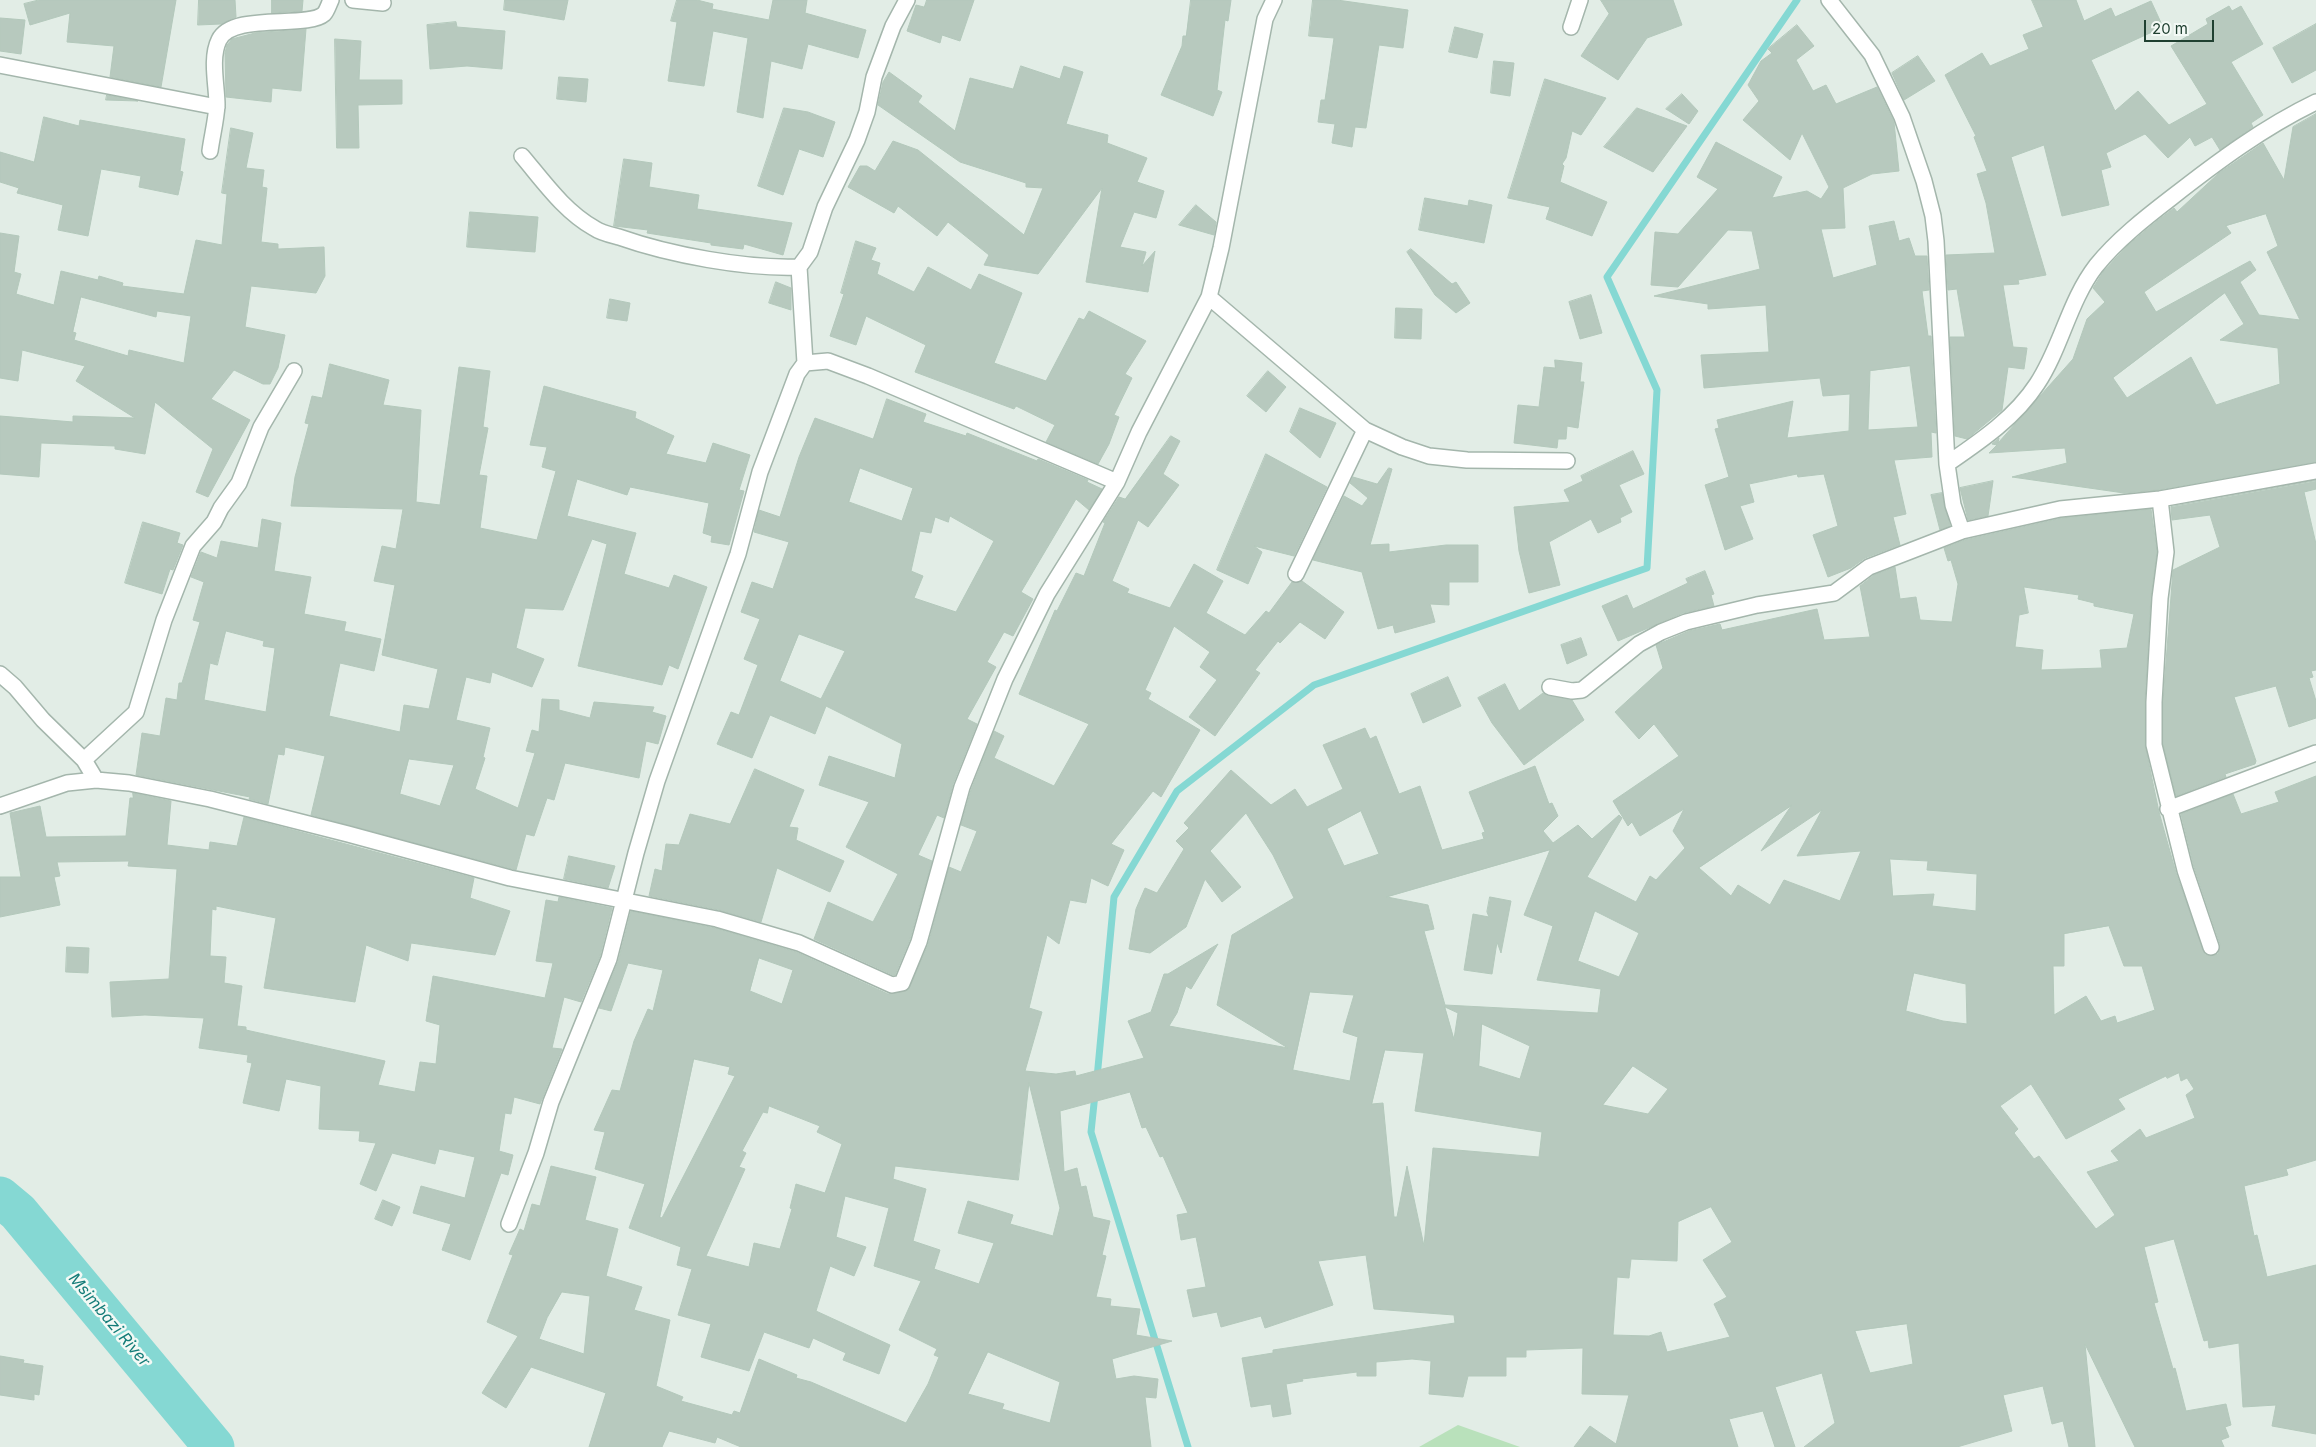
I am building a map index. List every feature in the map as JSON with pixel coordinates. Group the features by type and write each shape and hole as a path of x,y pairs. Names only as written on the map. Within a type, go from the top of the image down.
{"street":[{"path":"210,151 217,107 216,49 224,34 232,29 270,20 312,20 324,13 331,0"},
{"path":"353,0 383,3"},
{"path":"509,1224 536,1153 551,1102 605,973 657,781 738,554 760,472 797,374 805,363 799,267 810,252 825,207 857,140 867,112 874,77 893,26 908,0"},
{"path":"0,806 67,783 96,780 129,783 210,799 510,878 625,900 769,933 799,943 892,985 902,983 919,942 962,787 1005,679 1047,594 1117,482 1139,432 1210,298 1222,248 1263,28 1274,0"},
{"path":"1571,27 1580,0"},
{"path":"1829,0 1872,55 1902,117 1927,190 1936,241 1947,464 1953,505 1962,531"},
{"path":"0,65 217,107"},
{"path":"1947,464 1988,435 2019,407 2037,385 2086,282 2096,266 2126,235 2236,149 2316,102"},
{"path":"522,156 565,206 595,229 642,245 714,259 762,266 799,267"},
{"path":"1210,298 1365,430 1429,456 1466,460 1567,461"},
{"path":"805,363 828,361 860,373 1117,482"},
{"path":"84,760 136,712 164,620 193,546 214,522 221,508 239,483 261,427 294,370"},
{"path":"1296,574 1365,430"},
{"path":"1550,687 1572,691 1582,690 1639,644 1661,632 1686,622 1757,605 1834,593 1870,567 1962,531 2060,509 2160,499 2316,471"},
{"path":"2160,499 2166,552 2159,607 2154,737 2168,809 2185,870 2211,947"},
{"path":"0,674 16,687 43,720 84,760 96,780"},
{"path":"2168,809 2316,753"}],"green space":[{"path":"1458,1425 1520,1447 1419,1447"}],"building":[{"path":"39,0 176,0 161,87 110,77 114,46 67,42 70,13 30,25 24,4"},
{"path":"199,0 235,0 236,17 221,24 198,25"},
{"path":"272,0 303,0 302,11 272,13"},
{"path":"505,0 568,0 564,20 504,10"},
{"path":"677,0 697,0 713,4 712,9 769,20 773,0 807,0 805,13 866,30 858,58 808,44 802,69 771,61 763,118 737,112 748,38 713,31 704,86 668,81 677,22 671,21"},
{"path":"927,0 974,0 960,41 942,35 940,43 907,31 916,5 924,7"},
{"path":"1191,0 1231,0 1228,21 1225,20 1217,90 1222,92 1213,116 1161,95 1182,46 1183,36 1186,36"},
{"path":"1313,0 1337,0 1408,10 1403,48 1379,45 1366,128 1355,127 1352,147 1332,143 1335,124 1318,122 1321,100 1325,100 1334,38 1309,36"},
{"path":"1601,0 1673,0 1682,25 1647,38 1618,80 1581,56 1609,14"},
{"path":"2032,0 2076,0 2084,21 2111,8 2115,17 2151,1 2163,27 2091,60 2115,111 2138,91 2169,125 2207,104 2171,46 2208,24 2206,19 2229,6 2232,11 2241,6 2263,44 2231,62 2263,115 2251,123 2253,127 2220,150 2212,137 2195,146 2190,137 2168,158 2145,134 2106,153 2111,167 2101,170 2109,205 2062,216 2044,145 2011,157 2046,275 2018,280 2019,284 2003,285 2013,347 2027,348 2024,369 2008,367 2002,410 1967,439 1955,436 1950,337 1965,337 1957,289 1948,290 1946,255 1995,253 1986,203 1977,174 1987,171 1974,137 1976,136 1945,75 1982,53 1990,66 2029,49 2023,35 2043,27"},
{"path":"0,18 25,20 21,54 0,51"},
{"path":"456,22 457,27 505,31 502,69 467,66 430,69 427,25"},
{"path":"2316,24 2316,70 2292,83 2273,48"},
{"path":"1797,25 1814,46 1796,60 1813,91 1826,85 1836,104 1877,87 1894,122 1899,171 1872,174 1843,188 1845,228 1821,229 1833,278 1877,265 1869,226 1894,221 1899,241 1909,238 1915,256 1927,256 1929,290 1922,291 1928,336 1931,336 1936,433 1931,432 1932,457 1894,460 1906,514 1893,517 1900,545 1865,558 1851,568 1828,577 1813,535 1838,526 1824,474 1798,477 1797,474 1749,484 1754,502 1740,506 1753,539 1725,550 1705,485 1729,477 1715,429 1719,428 1717,420 1793,401 1787,438 1849,431 1850,394 1823,396 1820,378 1704,388 1701,355 1769,352 1766,305 1708,309 1708,304 1654,296 1760,269 1752,231 1728,230 1678,287 1651,285 1655,232 1678,234 1718,189 1697,177 1716,142 1782,177 1772,198 1807,191 1821,199 1829,187 1802,133 1790,160 1743,120 1759,101 1748,85 1761,61 1772,53 1768,49","holes":["1910,366 1918,427 1868,430 1870,371"]},
{"path":"1455,27 1483,34 1477,58 1449,52"},
{"path":"306,29 301,91 272,88 271,102 226,97 225,53 227,45 232,39 255,33"},
{"path":"335,39 361,41 359,80 402,80 402,104 358,105 359,148 337,148"},
{"path":"1918,56 1935,81 1904,100 1892,73"},
{"path":"1494,61 1514,63 1510,96 1491,93"},
{"path":"1021,66 1060,79 1064,66 1083,72 1066,124 1108,135 1107,143 1147,158 1137,182 1164,191 1156,218 1134,212 1120,247 1146,252 1142,266 1155,251 1148,292 1086,282 1102,188 1038,274 984,265 989,255 948,222 937,236 898,206 894,213 848,187 860,166 867,166 875,171 893,141 918,150 1024,235 1043,188 1026,187 1026,183 960,162 878,105 883,82 889,72 922,96 918,102 955,131 970,78 1013,89"},
{"path":"559,77 588,79 586,102 557,99"},
{"path":"1545,79 1606,98 1581,135 1572,131 1566,158 1562,164 1564,166 1560,182 1607,202 1592,236 1546,219 1550,207 1508,198"},
{"path":"1682,94 1698,111 1689,124 1666,109"},
{"path":"107,95 138,101 106,100"},
{"path":"784,108 808,112 835,122 823,157 799,149 783,195 758,186"},
{"path":"1637,108 1687,126 1653,172 1604,147"},
{"path":"2316,114 2316,462 2159,490 2124,493 2012,477 2067,463 2065,448 1989,453 1997,445 1992,444 1999,438 1998,443 2073,359 2087,319 2105,302 2093,288 2103,272 2128,245 2157,221 2174,208 2177,212 2219,173 2263,143 2284,180 2293,127","holes":["2266,214 2278,246 2267,252 2300,320 2259,315 2240,282 2256,270 2250,261 2156,312 2144,292 2231,233 2226,226","2225,293 2244,324 2220,340 2278,348 2280,384 2216,405 2191,357 2127,398 2113,378"]},
{"path":"44,117 79,126 80,120 185,139 180,171 183,172 178,195 139,187 141,176 101,169 88,236 58,230 63,205 17,193 19,188 0,182 0,152 34,162"},
{"path":"231,128 253,133 246,168 264,170 262,187 267,188 261,242 278,244 278,249 324,247 325,276 316,293 251,286 245,327 285,335 278,368 270,384 263,384 234,370 211,399 250,420 208,497 196,492 213,449 155,402 145,454 115,449 115,446 41,443 39,477 0,474 0,416 73,422 73,416 135,418 76,381 85,366 22,350 18,381 0,378 0,233 19,236 14,272 21,274 16,294 54,305 61,271 98,280 99,276 123,283 122,286 184,294 196,240 222,245 227,194 222,193","holes":["81,297 156,317 157,311 191,316 184,363 129,350 128,356 74,340 76,333 73,332"]},
{"path":"624,159 652,163 649,187 699,195 697,209 792,223 783,255 744,244 743,249 711,245 711,243 647,233 648,230 614,226"},
{"path":"1425,198 1468,206 1469,200 1492,205 1484,243 1419,230"},
{"path":"1196,205 1216,222 1214,235 1179,225"},
{"path":"470,212 538,217 535,252 467,247"},
{"path":"856,241 876,248 871,260 880,263 877,274 914,292 928,267 971,290 979,274 1022,293 994,363 1046,381 1079,318 1084,320 1089,311 1146,341 1125,374 1132,378 1114,415 1119,417 1109,444 1098,464 1046,442 1055,425 1016,406 1014,409 915,372 926,345 866,316 856,345 830,336 844,294 841,293"},
{"path":"1411,249 1452,284 1456,282 1470,303 1456,313 1435,295 1407,252"},
{"path":"776,282 791,288 791,310 769,303"},
{"path":"1591,295 1602,333 1580,339 1569,302"},
{"path":"610,299 630,303 627,321 607,318"},
{"path":"1396,308 1422,309 1421,339 1395,338"},
{"path":"1555,360 1582,363 1580,382 1584,382 1578,428 1567,426 1566,439 1558,439 1557,448 1514,443 1518,405 1539,407 1544,367 1555,368"},
{"path":"330,364 389,380 383,405 421,410 416,502 440,505 459,367 490,371 483,427 488,428 479,475 487,476 480,528 537,540 556,471 542,467 547,447 530,445 544,386 636,412 635,418 674,436 666,454 706,463 713,443 750,455 739,490 744,491 729,545 711,542 712,536 703,533 709,503 630,487 627,495 577,479 567,516 636,533 624,574 669,588 674,575 707,587 678,669 669,665 662,685 578,666 607,544 592,539 563,610 525,608 516,648 544,659 532,687 492,672 490,683 466,677 456,720 490,728 483,757 485,758 475,789 518,808 535,753 526,751 532,730 539,732 542,699 559,700 559,710 590,718 594,702 654,707 652,712 666,716 658,744 646,741 639,778 565,763 554,800 547,798 534,836 526,834 516,870 311,815 325,756 285,747 284,755 278,754 268,804 249,799 250,797 136,775 142,733 160,736 166,698 177,700 179,683 182,683 200,622 193,620 204,582 191,577 201,552 217,558 221,541 258,548 262,519 281,523 274,571 311,577 304,614 346,622 344,631 381,639 374,671 340,663 329,716 400,732 404,705 429,709 438,669 382,655 395,585 374,581 382,546 396,549 403,509 291,506 295,477 309,424 305,423 312,396 322,398","holes":["226,631 264,641 263,646 275,648 266,712 204,700 210,663 217,665","409,759 454,765 440,806 400,794"]},
{"path":"1268,371 1286,387 1266,412 1247,396"},
{"path":"887,399 926,414 923,422 966,436 967,433 1037,461 1038,459 1088,480 1087,482 1102,489 1089,510 1076,499 1021,592 1033,599 1013,636 1004,632 987,662 996,667 967,719 977,724 953,784 944,818 937,815 918,855 932,861 910,939 895,975 814,939 828,902 873,922 898,874 846,847 869,802 819,785 829,756 895,778 902,744 826,706 815,734 770,715 752,758 717,744 731,712 739,715 758,665 744,659 760,619 741,612 752,582 773,589 789,542 754,532 759,510 780,517 799,457 815,418 873,439","holes":["860,468 913,488 902,521 849,502","950,516 994,541 956,612 914,598 923,576 911,571 920,531 931,533 935,517 948,522","799,634 845,651 821,699 780,681"]},
{"path":"1300,408 1336,423 1320,458 1290,432"},
{"path":"1171,436 1180,441 1163,474 1179,485 1148,527 1138,520 1112,581 1129,589 1127,593 1170,608 1194,564 1223,581 1206,613 1245,635 1266,611 1269,613 1292,582 1302,581 1344,612 1325,639 1300,622 1280,643 1278,641 1255,670 1260,673 1215,736 1189,717 1217,680 1200,667 1210,652 1174,626 1145,690 1151,693 1148,699 1200,730 1161,797 1153,791 1111,844 1124,850 1108,886 1091,878 1086,903 1070,900 1059,944 1047,935 1029,1008 1042,1012 1025,1071 1056,1074 1075,1071 1076,1076 1144,1058 1128,1021 1151,1012 1164,974 1168,974 1218,944 1191,989 1186,986 1177,1013 1169,1026 1288,1048 1217,1005 1232,935 1294,898 1273,855 1246,813 1210,851 1241,887 1222,902 1205,879 1186,927 1150,953 1129,949 1136,909 1145,888 1157,893 1184,849 1176,841 1189,828 1184,823 1231,770 1271,805 1295,789 1307,807 1343,789 1323,745 1365,728 1370,739 1376,736 1399,794 1420,786 1442,850 1484,839 1482,833 1485,832 1469,792 1535,766 1549,804 1552,803 1558,816 1543,831 1553,843 1578,825 1592,839 1619,815 1622,818 1587,877 1636,902 1650,876 1656,880 1685,848 1673,831 1684,809 1640,836 1632,822 1628,826 1613,801 1679,756 1654,724 1639,739 1615,712 1663,668 1656,645 1689,631 1720,624 1722,630 1817,609 1824,640 1870,637 1860,586 1874,575 1895,567 1900,599 1916,597 1920,620 1952,622 1958,584 1951,560 1948,561 1944,548 1965,540 2062,518 2151,509 2157,552 2151,597 2145,701 2145,745 2159,812 2176,873 2205,954 2210,956 2218,954 2220,944 2194,867 2181,814 2233,794 2241,814 2279,802 2275,792 2316,776 2316,1160 2286,1169 2288,1175 2244,1186 2254,1236 2257,1235 2267,1277 2316,1265 2316,1434 2272,1426 2276,1405 2243,1407 2239,1343 2209,1348 2208,1340 2204,1341 2174,1239 2144,1247 2158,1302 2154,1303 2173,1369 2175,1368 2186,1411 2226,1404 2231,1425 2225,1427 2229,1437 2221,1440 2224,1447 2135,1447 2085,1344 2095,1447 2069,1447 2063,1421 2052,1424 2043,1386 2003,1395 2012,1431 1957,1447 1804,1447 1835,1423 1822,1373 1775,1387 1795,1447 1775,1447 1763,1411 1729,1419 1738,1447 1574,1447 1590,1426 1616,1444 1629,1395 1582,1394 1583,1348 1526,1350 1526,1357 1506,1357 1506,1376 1468,1376 1463,1397 1429,1394 1431,1361 1412,1359 1376,1362 1376,1376 1357,1376 1357,1372 1302,1379 1303,1381 1286,1384 1291,1414 1273,1417 1271,1404 1251,1407 1242,1358 1273,1353 1273,1350 1455,1323 1454,1315 1374,1309 1366,1255 1318,1261 1333,1305 1265,1328 1261,1316 1221,1327 1217,1312 1193,1317 1187,1290 1206,1287 1196,1237 1181,1240 1177,1215 1188,1213 1163,1156 1160,1157 1146,1127 1142,1128 1130,1092 1060,1111 1064,1172 1077,1168 1081,1187 1086,1186 1093,1217 1110,1221 1102,1255 1106,1256 1096,1297 1111,1299 1110,1306 1140,1309 1136,1335 1172,1341 1112,1359 1116,1379 1134,1376 1158,1379 1156,1398 1145,1397 1151,1447 741,1447 717,1437 715,1443 669,1431 662,1447 589,1447 606,1393 531,1367 506,1408 482,1393 518,1336 487,1322 513,1255 509,1254 520,1229 524,1231 532,1204 540,1206 551,1166 596,1177 585,1220 618,1229 606,1276 642,1287 634,1310 670,1320 656,1386 683,1397 681,1401 732,1415 734,1411 740,1413 759,1359 797,1375 796,1378 811,1382 906,1423 928,1384 939,1357 934,1355 937,1349 899,1330 921,1281 874,1266 889,1208 845,1196 836,1237 866,1247 854,1276 830,1266 816,1311 890,1345 879,1374 843,1360 846,1353 813,1338 809,1348 764,1332 749,1371 701,1357 711,1324 678,1315 692,1269 677,1265 681,1247 629,1228 645,1184 595,1169 605,1132 594,1130 612,1090 620,1091 634,1041 648,1009 653,1011 663,970 628,963 611,1011 599,1008 618,962 631,911 715,928 796,952 888,994 908,990 928,945 949,867 961,872 977,831 961,825 971,790 994,731 1004,736 994,758 1054,786 1089,724 1019,694 1055,610 1057,611 1076,573 1084,576 1105,523 1103,522 1119,497 1125,499","holes":["2024,587 2079,595 2078,599 2094,603 2094,606 2134,614 2127,648 2100,650 2102,668 2041,670 2043,650 2015,647 2019,615 2028,613","1791,806 1761,851 1822,810 1797,856 1861,851 1840,901 1784,880 1770,905 1738,885 1731,896 1699,868","1361,811 1379,854 1344,866 1327,829","1550,850 1524,915 1553,926 1537,980 1601,989 1598,1013 1445,1005 1424,931 1434,929 1428,905 1387,897","1890,859 1928,861 1927,870 1977,874 1976,911 1932,906 1934,894 1893,896","1595,911 1639,933 1619,977 1578,961","2109,926 2124,966 2142,966 2155,1010 2117,1023 2115,1016 2101,1021 2086,996 2054,1015 2053,966 2064,966 2064,934","759,958 793,970 782,1004 750,991","1914,973 1966,984 1967,1024 1943,1021 1906,1011","1310,992 1354,995 1343,1032 1358,1037 1350,1081 1293,1070","1445,1007 1458,1013 1454,1039","1482,1024 1530,1046 1520,1079 1479,1066","1385,1050 1424,1053 1415,1111 1542,1132 1539,1157 1433,1148 1424,1246 1407,1166 1397,1217 1394,1217 1383,1103 1372,1104","694,1059 730,1067 728,1074 735,1076 662,1218 660,1217","1633,1066 1668,1089 1648,1114 1603,1105","2179,1073 2181,1081 2187,1078 2194,1089 2186,1095 2195,1118 2146,1138 2140,1129 2111,1151 2119,1161 2087,1172 2115,1215 2096,1229 2039,1156 2034,1159 2014,1133 2018,1129 2000,1106 2031,1084 2066,1139 2125,1109 2118,1099 2166,1076 2167,1078","1029,1083 1060,1208 1053,1236 1010,1224 1013,1215 968,1201 958,1233 994,1243 979,1284 934,1269 940,1250 913,1241 926,1189 893,1179 895,1166 1018,1180","769,1106 820,1126 817,1132 842,1144 825,1193 796,1184 790,1208 792,1209 780,1249 754,1243 749,1267 706,1256 745,1169 739,1167 746,1153 742,1151 763,1112 767,1113","1711,1207 1732,1242 1703,1260 1727,1297 1714,1304 1730,1337 1667,1352 1661,1332 1649,1336 1613,1335 1617,1277 1629,1278 1631,1259 1677,1261 1678,1222","562,1292 590,1296 584,1354 539,1339 547,1318","1907,1324 1913,1364 1870,1373 1855,1331","988,1352 1060,1382 1050,1423 1002,1409 1004,1404 968,1394"]},
{"path":"1633,451 1644,474 1619,485 1632,512 1620,518 1621,522 1598,533 1591,519 1549,542 1560,585 1529,593 1519,551 1514,507 1570,502 1564,490 1583,481 1581,476"},
{"path":"1266,454 1327,487 1294,556 1254,546 1262,552 1248,584 1217,570"},
{"path":"1389,468 1392,469 1370,545 1389,544 1389,552 1446,545 1478,545 1478,582 1449,582 1449,605 1430,604 1435,622 1395,633 1393,625 1378,629 1362,572 1313,560 1344,496 1362,506 1368,498 1350,483 1353,477 1377,484"},
{"path":"1993,481 1988,516 1968,520 1960,488"},
{"path":"2316,481 2316,489 2304,492 2316,544 2316,670 2311,671 2313,677 2309,678 2316,701 2316,718 2289,727 2276,686 2234,697 2256,761 2255,764 2225,774 2226,777 2176,796 2163,744 2163,702 2173,570 2220,547 2210,515 2172,520 2171,507"},
{"path":"1942,493 1950,526 1940,530 1931,495"},
{"path":"143,522 180,533 177,543 183,545 173,570 170,569 162,594 125,583"},
{"path":"1705,571 1714,594 1711,595 1714,606 1683,613 1618,641 1602,606 1627,595 1633,609 1688,583 1686,579"},
{"path":"1581,638 1587,655 1567,664 1561,645"},
{"path":"1448,677 1461,706 1423,723 1411,694"},
{"path":"1505,684 1519,711 1543,693 1572,700 1584,720 1524,765 1492,723 1478,698"},
{"path":"755,769 804,790 789,827 798,828 796,840 844,861 830,892 777,868 761,922 719,910 649,896 655,869 662,871 666,844 679,845 690,814 730,824"},
{"path":"133,793 171,801 167,845 209,850 210,842 237,846 244,817 474,878 470,898 510,911 495,955 411,943 408,961 366,945 355,1002 264,988 276,918 216,906 216,910 212,909 210,956 226,957 224,983 242,986 237,1026 246,1027 246,1030 385,1061 378,1085 415,1092 420,1062 436,1064 440,1025 426,1021 433,976 545,998 553,963 536,961 546,900 558,902 559,897 612,908 600,956 581,1002 564,997 552,1048 562,1049 540,1104 514,1097 511,1114 505,1113 499,1151 513,1155 508,1175 501,1173 470,1260 442,1250 451,1224 413,1213 421,1186 465,1198 475,1157 439,1149 435,1164 392,1153 376,1191 360,1184 376,1143 359,1141 360,1131 319,1129 321,1086 286,1079 279,1111 243,1103 252,1063 247,1062 248,1055 199,1048 204,1018 145,1015 112,1017 110,982 169,979 177,869 128,866 129,861 57,862 60,876 54,877 60,905 0,917 0,877 21,877 10,813 40,806 46,837 126,836 130,798 133,798"},
{"path":"569,856 615,866 608,888 564,879"},
{"path":"1490,897 1511,901 1501,953 1497,942 1492,974 1464,970 1473,914 1489,917 1487,912"},
{"path":"67,947 89,948 88,973 66,972"},
{"path":"383,1200 400,1207 392,1226 375,1219"},
{"path":"0,1356 24,1360 23,1363 43,1366 39,1395 34,1394 34,1400 0,1395"}],"waterway":[{"path":"1097,1078 1114,897 1177,791 1314,685 1647,568 1657,390 1607,277 1797,0"},
{"path":"1095,1094 1091,1132 1188,1447"},
{"name":"Msimbazi River","path":"0,1197 18,1212 214,1447"}]}
